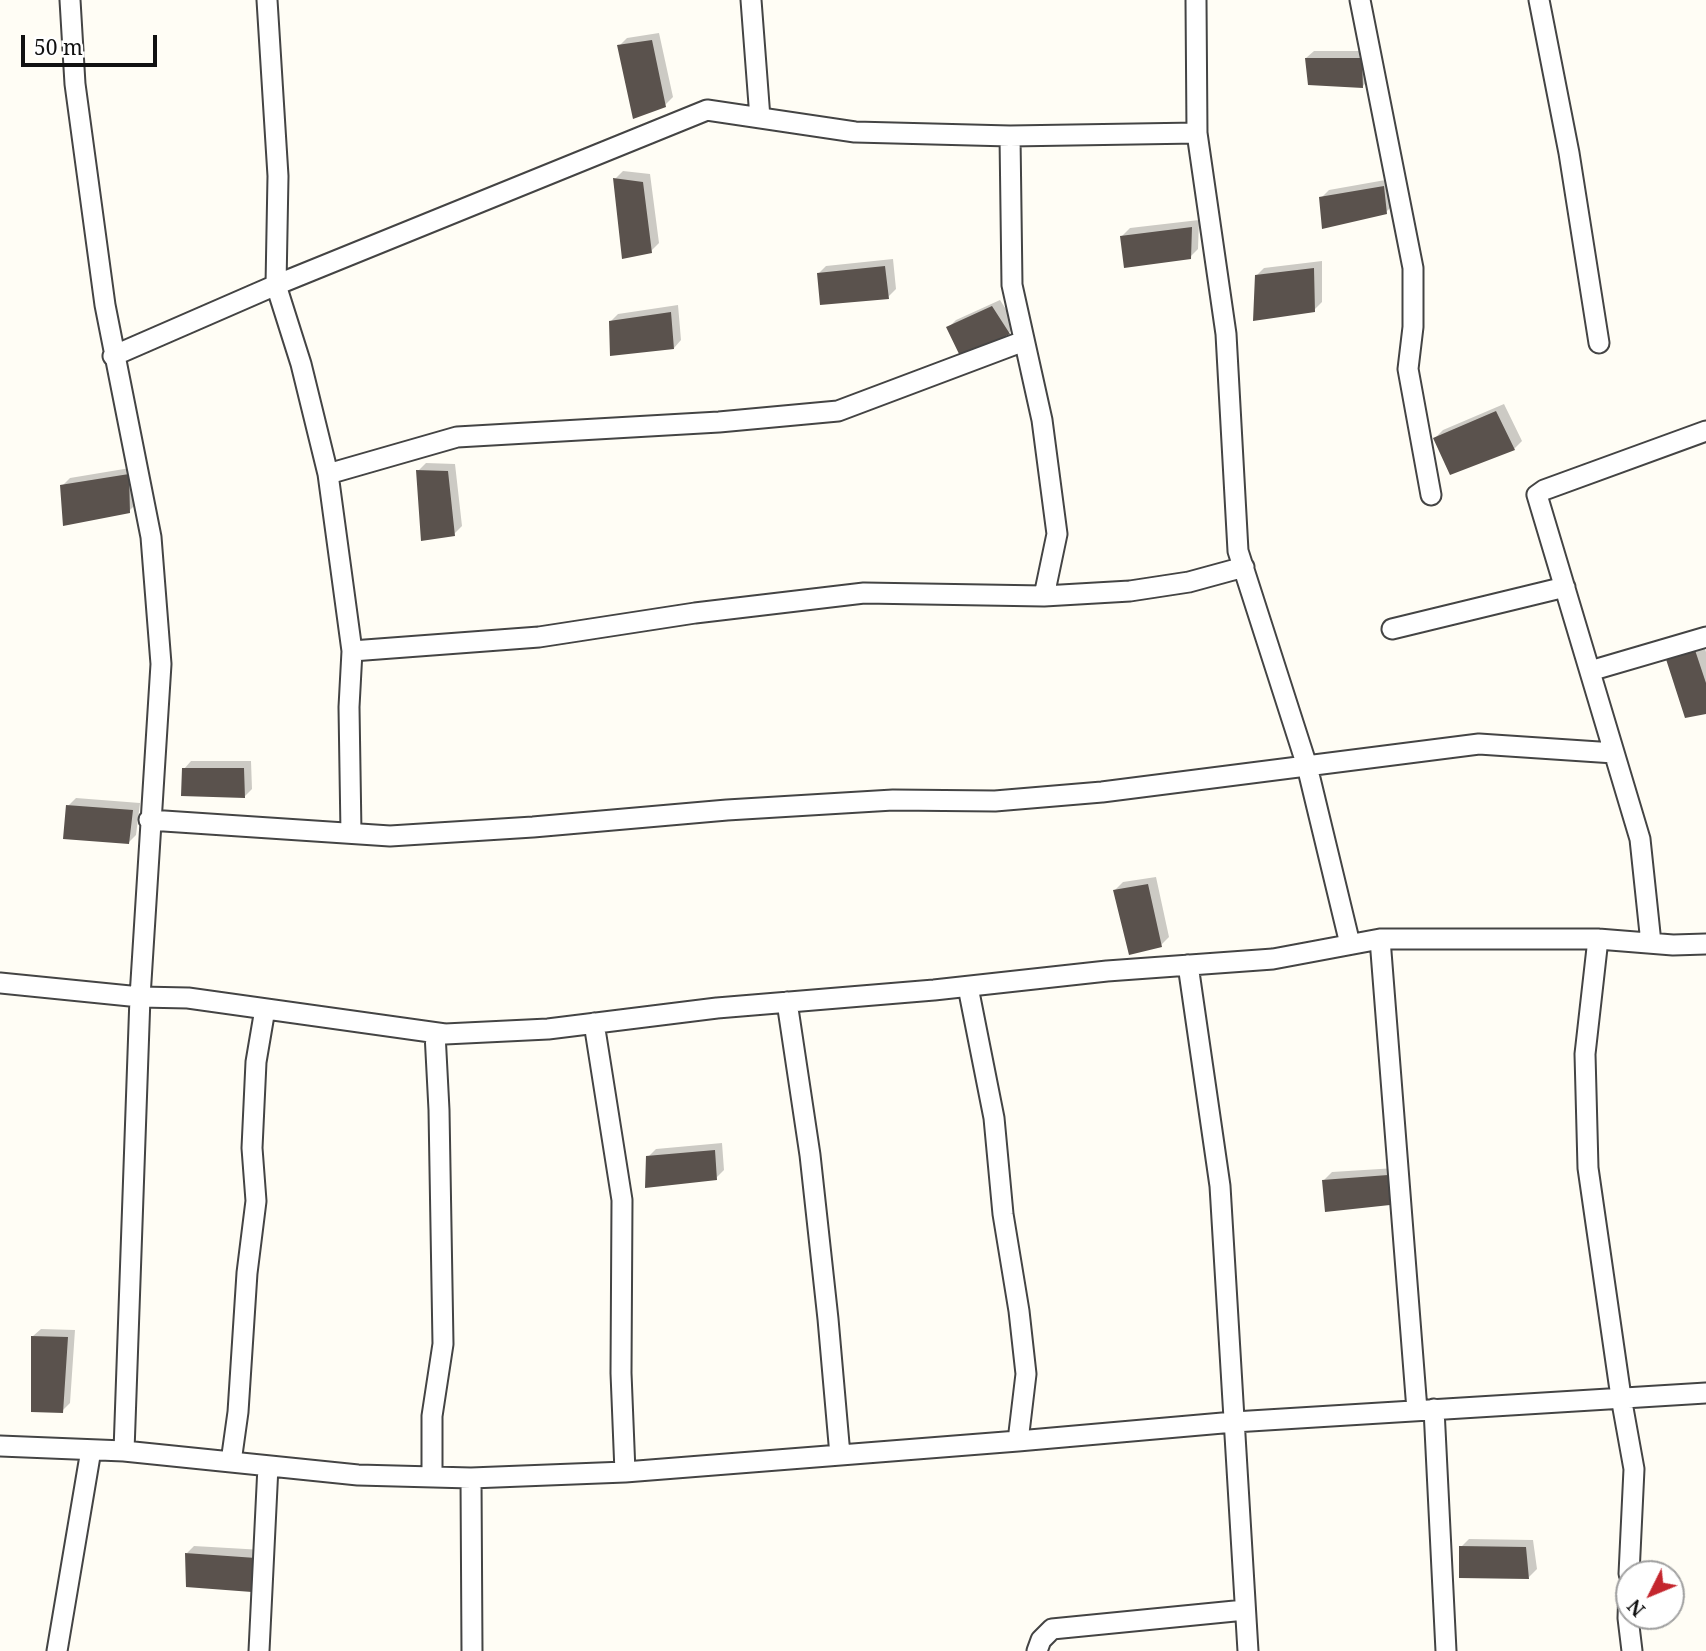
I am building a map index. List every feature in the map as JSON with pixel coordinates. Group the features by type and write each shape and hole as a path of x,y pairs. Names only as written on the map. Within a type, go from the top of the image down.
{"street":[{"path":"70,0 75,84 113,356 151,537 160,664 140,997 124,1451"},
{"path":"267,0 278,176 276,285 301,364 328,474 352,652 349,707 351,833"},
{"path":"751,0 760,118"},
{"path":"1196,0 1197,133 1226,334 1238,551 1307,766 1350,944"},
{"path":"1360,0 1413,268 1413,327 1408,369 1431,495"},
{"path":"1539,0 1569,153 1599,342"},
{"path":"113,356 276,285 707,110 855,132 1010,135 1197,133"},
{"path":"1010,135 1012,285 1042,420 1057,534 1044,596"},
{"path":"328,474 457,437 719,422 838,411 1024,341"},
{"path":"1651,943 1640,839 1537,495 1706,431"},
{"path":"352,652 539,637 695,612 864,593 1044,596 1130,591 1189,582 1244,567"},
{"path":"1392,629 1565,587"},
{"path":"1590,671 1706,637"},
{"path":"149,820 403,835 727,810 892,800 995,801 1102,792 1479,744 1614,753"},
{"path":"0,983 140,997 188,998 445,1034 548,1029 717,1008 968,987 1107,971 1273,959 1380,939 1598,939 1706,944"},
{"path":"1380,939 1446,1651"},
{"path":"1598,939 1585,1054 1588,1168 1634,1469 1630,1560"},
{"path":"1188,965 1220,1186 1248,1651"},
{"path":"968,987 994,1118 1003,1214 1026,1374 1018,1441"},
{"path":"787,1002 810,1155 840,1455"},
{"path":"231,1462 256,1201 252,1148 256,1062 265,1009"},
{"path":"594,1023 622,1200 621,1373 625,1472"},
{"path":"432,1477 432,1416 443,1344 435,1033"},
{"path":"0,1446 124,1451 358,1475 471,1478 625,1472 1234,1422 1706,1394"},
{"path":"57,1651 91,1450"},
{"path":"259,1651 268,1466"},
{"path":"471,1478 472,1651"},
{"path":"1037,1651 1041,1640 1052,1629 1245,1611"},
{"path":"1629,1630 1632,1651"}],"building":[{"path":"652,40 666,107 633,119 617,45"},
{"path":"1305,58 1362,58 1363,88 1308,85"},
{"path":"613,178 643,182 652,253 622,259"},
{"path":"1384,186 1387,214 1322,229 1319,197"},
{"path":"1192,227 1191,259 1124,268 1120,236"},
{"path":"885,266 889,299 820,305 817,273"},
{"path":"1314,268 1315,312 1253,321 1255,275"},
{"path":"992,306 1010,334 961,358 946,327"},
{"path":"671,312 674,349 610,356 609,321"},
{"path":"1496,411 1515,450 1450,475 1433,438"},
{"path":"416,470 448,471 455,536 421,541"},
{"path":"129,474 130,513 63,526 60,485"},
{"path":"1694,647 1706,683 1706,714 1685,718 1664,653"},
{"path":"182,768 244,768 245,798 181,796"},
{"path":"66,805 133,810 129,844 63,839"},
{"path":"1148,884 1162,947 1129,955 1113,890"},
{"path":"715,1150 717,1180 645,1188 646,1156"},
{"path":"1388,1175 1390,1205 1325,1212 1322,1180"},
{"path":"31,1336 68,1337 63,1413 31,1412"},
{"path":"1459,1546 1526,1547 1529,1579 1459,1578"},
{"path":"185,1553 256,1558 252,1592 186,1587"}]}
